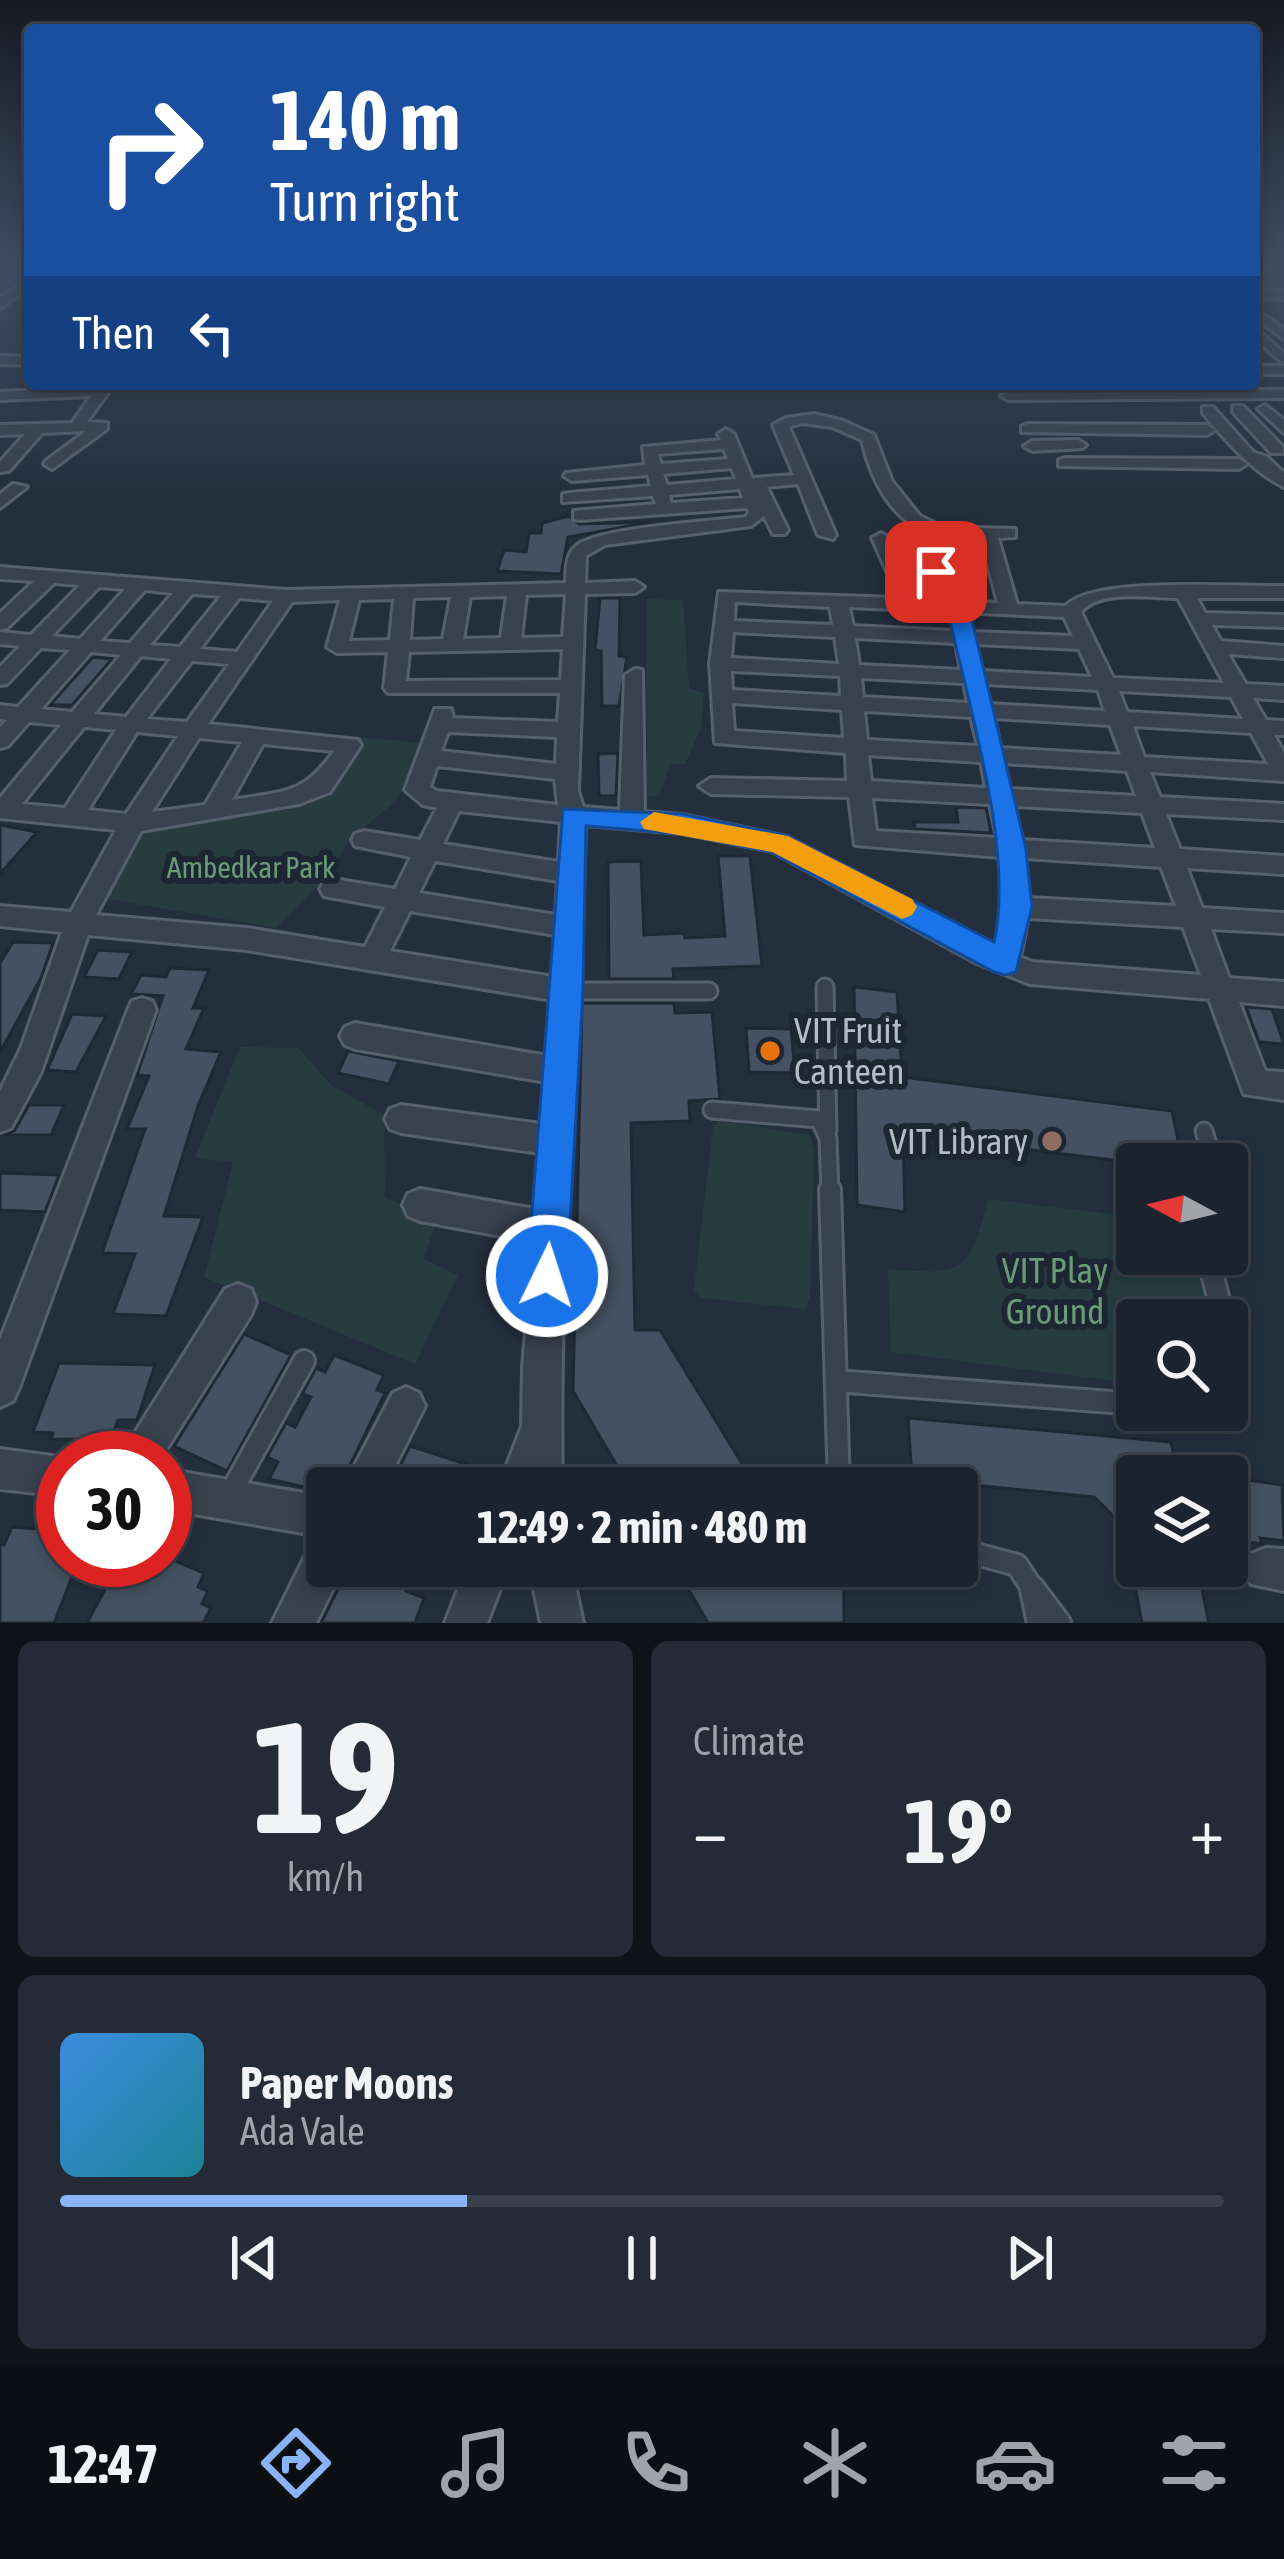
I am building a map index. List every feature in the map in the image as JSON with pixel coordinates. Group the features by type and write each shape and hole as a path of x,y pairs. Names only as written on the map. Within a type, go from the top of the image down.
{"street":[{"path":"1008,396 1075,390"},
{"path":"1087,390 1136,464"},
{"path":"1095,390 1238,409 1284,409"},
{"path":"1198,390 1246,454 1277,468 1284,482"},
{"path":"0,396 102,391 76,427"},
{"path":"3,468 63,392"},
{"path":"1019,412 1208,403 1284,394"},
{"path":"1238,409 1277,451"},
{"path":"1265,409 1284,428"},
{"path":"827,535 781,425 792,419 851,428 869,438 878,475 916,521 936,532 999,536 1010,609"},
{"path":"0,430 101,426 52,464"},
{"path":"1207,430 1113,429 1030,437 1124,445 1223,446"},
{"path":"671,534 650,450 728,439 779,530"},
{"path":"572,476 738,463"},
{"path":"1065,463 1239,464"},
{"path":"580,515 803,479"},
{"path":"0,503 19,487"},
{"path":"541,1467 550,1229 567,991 573,815 567,773 569,686 577,556 591,543 752,521 758,513 753,490"},
{"path":"569,498 663,500"},
{"path":"919,537 961,607"},
{"path":"881,538 912,605"},
{"path":"941,538 961,607 1012,849 1017,907 1005,963"},
{"path":"0,573 286,596 635,586"},
{"path":"0,624 46,579"},
{"path":"0,680 93,582"},
{"path":"0,741 12,713 86,645 139,585"},
{"path":"2,810 140,650 186,589"},
{"path":"71,817 131,725 235,592"},
{"path":"510,645 517,592"},
{"path":"1071,612 1082,599 1107,592 1284,592"},
{"path":"1071,612 726,596 720,664 723,738 1284,773 1272,728 1241,691 1184,592"},
{"path":"452,647 461,593"},
{"path":"404,594 395,688 569,686"},
{"path":"351,595 337,647 571,643"},
{"path":"0,1118 25,1085 77,926 133,823 286,596"},
{"path":"839,602 850,670 864,839 1284,865"},
{"path":"1071,612 1106,684 1255,1084 1284,1086"},
{"path":"1201,619 1284,621"},
{"path":"723,626 1086,643"},
{"path":"0,638 243,659"},
{"path":"1218,647 1284,652"},
{"path":"720,664 1284,693"},
{"path":"632,820 635,675"},
{"path":"453,689 416,790 431,799 704,827 778,843 1030,973 1284,994"},
{"path":"721,696 1272,728"},
{"path":"2,810 133,823 291,798 322,786 350,746 12,713"},
{"path":"439,724 568,730"},
{"path":"213,812 256,736"},
{"path":"426,758 567,773"},
{"path":"711,786 860,789 1284,812"},
{"path":"372,960 452,801"},
{"path":"364,839 571,874"},
{"path":"332,889 569,927"},
{"path":"1017,907 1284,922"},
{"path":"0,916 247,939 567,991"},
{"path":"0,1388 142,1010"},
{"path":"356,1036 562,1072"},
{"path":"401,1119 557,1141"},
{"path":"420,1205 550,1229"},
{"path":"156,1431 238,1302"},
{"path":"374,1467 406,1406"},
{"path":"526,1467 539,1434"},
{"path":"0,1469 36,1473"},
{"path":"192,1494 306,1513"},
{"path":"293,1623 312,1587"},
{"path":"466,1623 480,1587"},
{"path":"554,1587 562,1623"}],"lane":[{"path":"825,987 838,1467"},
{"path":"567,991 709,991"},
{"path":"712,1110 820,1119 828,1138"},
{"path":"1204,1131 1208,1143"},
{"path":"227,1500 304,1361"},
{"path":"836,1381 1116,1401"},
{"path":"978,1552 1007,1556 1022,1564 1060,1623"},
{"path":"1034,1587 1039,1623"}],"green space":[{"path":"646,599 683,600 689,688 704,693 701,728 685,764 670,764 659,796 647,797"},
{"name":"Ambedkar Park","path":"358,737 425,743 396,801 350,839 324,880 276,928 107,899 111,871 136,832 310,804 337,781"},
{"path":"240,1047 298,1048 331,1085 384,1115 385,1197 436,1221 424,1259 458,1275 415,1364 204,1277 233,1162 195,1158"},
{"path":"719,1121 810,1135 814,1151 806,1309 701,1298 694,1289 713,1128"},
{"name":"VIT Play Ground","path":"988,1199 1116,1214 1116,1275 1211,1275 1214,1299 1116,1299 1116,1381 891,1352 888,1269 947,1270 968,1257"}],"building":[{"path":"569,516 579,524 653,522 568,537 561,574 497,571 504,550 526,552 529,533 541,533 542,523"},
{"path":"600,598 620,598 619,656 627,657 619,706 602,706 601,651 595,650"},
{"path":"93,657 112,659 72,705 50,705"},
{"path":"618,753 616,796 599,796 598,754"},
{"path":"956,807 986,808 991,833 915,829 914,822 958,822"},
{"path":"0,825 37,832 0,874"},
{"path":"718,856 750,856 762,966 673,969 674,979 609,979 608,862 641,861 644,935 725,936"},
{"path":"13,942 53,943 41,978 0,1052 0,963"},
{"path":"98,950 132,952 119,979 84,977"},
{"path":"170,968 209,970 193,1008 204,1008 186,1049 221,1052 198,1106 164,1216 203,1217 166,1316 113,1314 135,1254 102,1253 145,1129 127,1129 149,1076 137,1075 163,996 131,994 141,975 166,977"},
{"path":"854,987 897,992 902,1077 1172,1111 1179,1143 1116,1143 1116,1161 903,1134 905,1212 857,1205"},
{"path":"582,1003 674,1003 675,1013 712,1012 720,1099 689,1101 690,1121 631,1123 635,1330 660,1330 744,1467 618,1467 573,1391"},
{"path":"1246,1007 1272,1009 1284,1044 1259,1042"},
{"path":"72,1014 106,1016 76,1072 47,1070"},
{"name":"VIT Fruit Canteen","path":"746,1028 791,1029 795,1073 749,1072"},
{"path":"348,1051 399,1061 389,1084 338,1073"},
{"path":"29,1105 64,1105 51,1135 6,1135 15,1130"},
{"path":"0,1173 59,1175 45,1212 0,1210"},
{"path":"244,1334 291,1355 227,1471 192,1454 192,1431 183,1431"},
{"path":"334,1355 384,1375 377,1390 385,1393 349,1467 306,1467 306,1487 269,1479 278,1462 267,1457 286,1423 295,1427 311,1397 302,1394 316,1368 325,1372"},
{"path":"59,1363 155,1365 137,1420 118,1420 114,1431 33,1432"},
{"path":"908,1418 1171,1442 1174,1455 1116,1455 1116,1519 1094,1497 978,1486 978,1467 911,1467"},
{"path":"410,1446 475,1467 400,1467"},
{"path":"1248,1480 1282,1485 1284,1541 1260,1538 1262,1544 1248,1542"},
{"path":"12,1527 36,1529 36,1587 68,1587 54,1623 0,1623 0,1544 4,1545"},
{"path":"192,1568 204,1573 198,1587 208,1591 202,1604 211,1608 203,1623 87,1623 106,1587 192,1587"},
{"path":"339,1587 407,1587 406,1591 424,1598 415,1623 321,1623"},
{"path":"687,1587 844,1588 844,1623 708,1623"},
{"path":"1135,1587 1201,1587 1209,1623 1142,1623"}],"slow traffic":[{"path":"654,822 778,843 902,907"}],"place":[{"name":"VIT Fruit Canteen","path":"770,1051"},
{"name":"VIT Library","path":"1052,1141"}],"route":[{"path":"547,1276 567,991 573,815 683,824 778,843 1005,963 1017,907 1012,849 958,607 936,572"}]}
